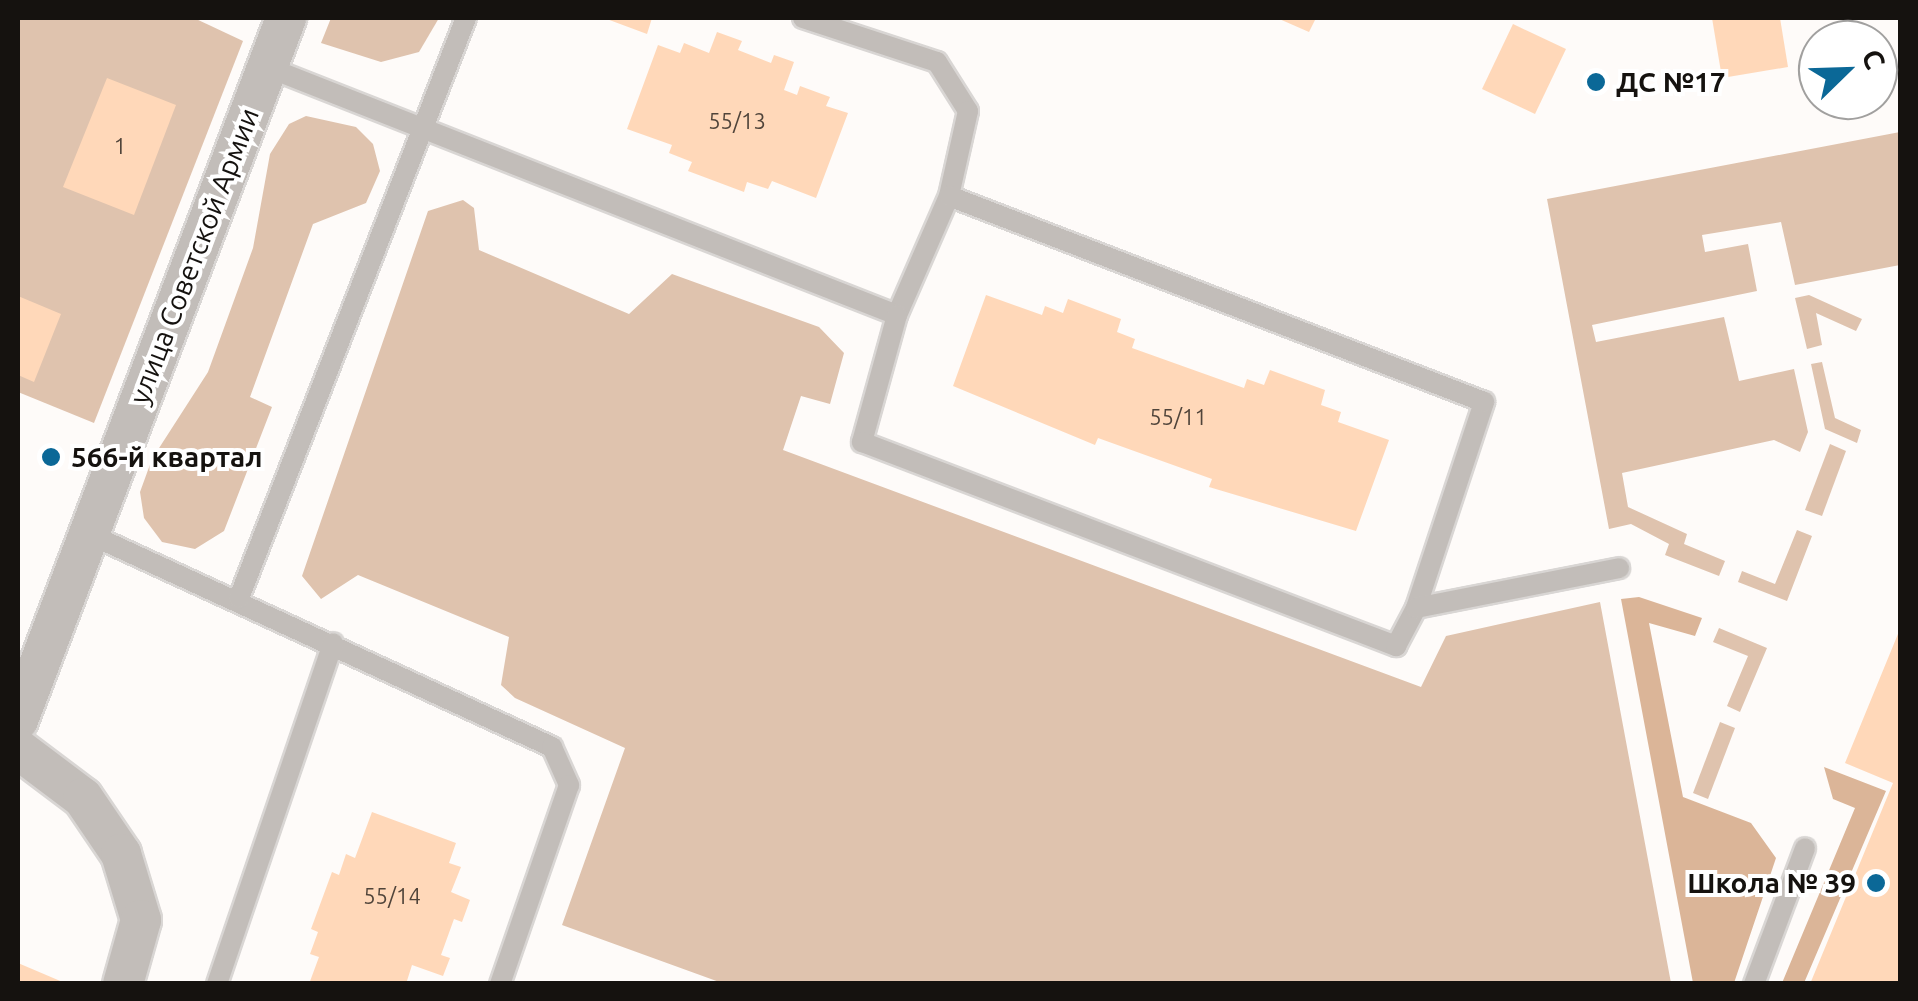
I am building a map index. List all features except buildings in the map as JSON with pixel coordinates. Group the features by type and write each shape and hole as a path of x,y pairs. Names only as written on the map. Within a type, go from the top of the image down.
{"street":[{"name":"улица Советской Армии","path":"18,720 286,18"},
{"path":"18,748 83,798 121,854 141,920 122,984"}],"lane":[{"path":"239,598 466,18"},
{"path":"803,18 937,62 968,111 949,196 897,314 862,442 1396,646 1416,608 1484,402 949,196"},
{"path":"267,67 897,314"},
{"path":"87,533 239,598 552,747 569,785 500,984"},
{"path":"1416,608 1618,568"},
{"path":"217,984 333,644"},
{"path":"1754,984 1806,848"}],"shaded area":[{"path":"18,18 194,18 243,41 94,423 18,392"},
{"path":"331,18 439,18 419,52 381,62 321,43"},
{"path":"306,116 356,127 373,144 380,171 366,203 313,224 250,397 272,407 224,531 195,549 162,542 144,518 140,492 152,459 208,372 253,248 270,154 289,124"},
{"path":"1900,132 1900,265 1795,285 1781,222 1702,235 1705,252 1748,244 1757,291 1592,325 1596,342 1724,317 1739,381 1794,369 1808,432 1800,452 1774,440 1622,473 1628,507 1687,534 1684,544 1725,561 1719,576 1665,555 1669,544 1631,524 1609,529 1547,199"},
{"path":"463,200 474,208 479,250 629,314 672,274 819,327 844,353 830,404 801,396 783,450 1421,687 1446,636 1600,602 1671,983 722,983 562,925 625,748 515,698 501,685 509,637 358,575 321,599 302,576 428,211"},
{"path":"1809,295 1862,319 1856,331 1816,313 1822,345 1807,349 1795,298"},
{"path":"1822,362 1835,418 1861,430 1857,443 1825,429 1811,364"},
{"path":"1830,444 1846,451 1822,516 1805,510"},
{"path":"1797,530 1812,536 1787,601 1738,582 1742,571 1775,584"},
{"path":"1639,597 1702,618 1695,636 1649,623 1683,797 1751,823 1776,858 1734,983 1693,983 1621,599"},
{"path":"1719,628 1767,648 1740,712 1727,706 1748,656 1713,642"},
{"path":"1720,722 1735,728 1708,799 1693,793"},
{"path":"1824,767 1886,791 1804,983 1782,983 1855,808 1833,799"}],"place":[{"name":"ДС №17","path":"1596,82"},
{"name":"566-й квартал","path":"51,457"},
{"name":"Школа № 39","path":"1876,883"}]}
